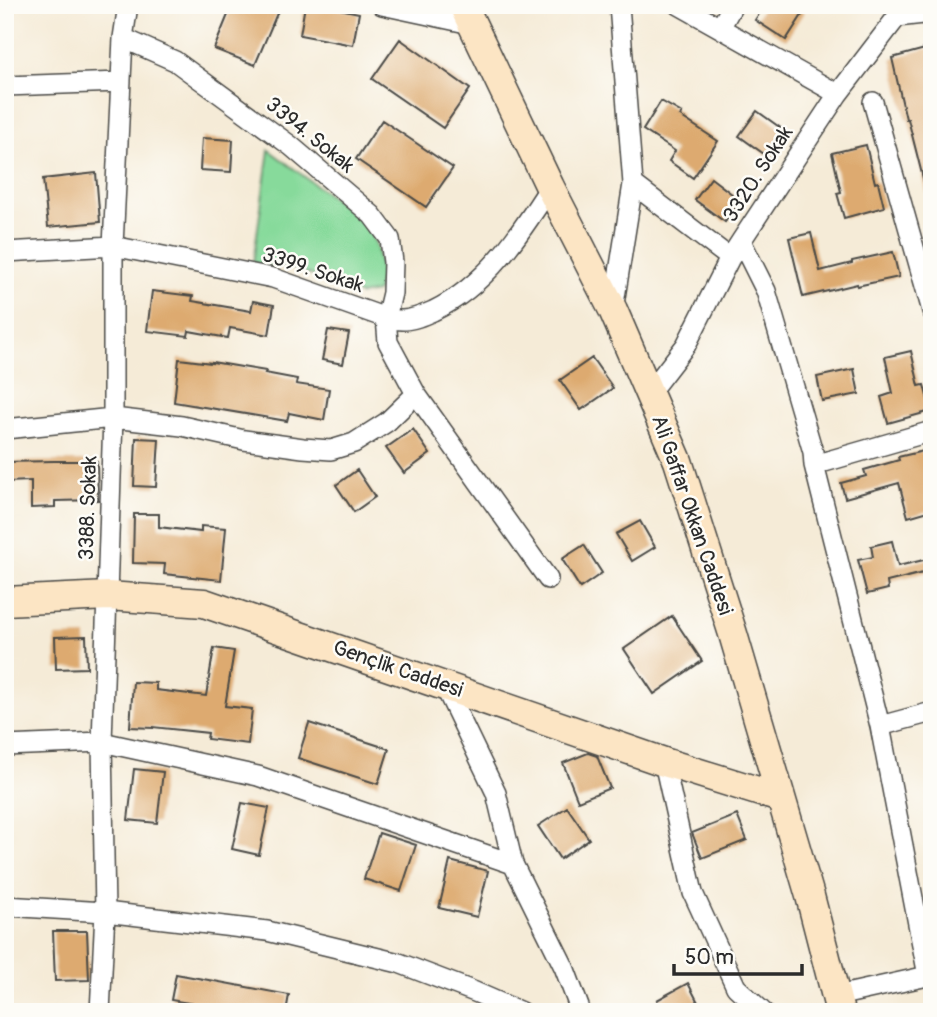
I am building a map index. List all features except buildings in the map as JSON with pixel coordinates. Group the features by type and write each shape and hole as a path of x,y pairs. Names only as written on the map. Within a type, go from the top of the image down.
{"street":[{"name":"3388. Sokak","path":"100,1012 106,912 102,742 113,418 113,246 122,38 128,5"},
{"path":"382,5 467,15"},
{"path":"613,310 632,184 619,5"},
{"path":"679,5 838,94"},
{"path":"720,29 733,5"},
{"name":"3320. Sokak","path":"649,393 686,345 730,258 896,11 932,13"},
{"name":"Ali Gaffar Okkan Caddesi","path":"467,15 613,310 678,461 810,896 838,1004"},
{"name":"3394. Sokak","path":"122,38 175,61 291,146 372,215 390,239 393,262 392,293 386,318"},
{"path":"5,86 121,82"},
{"path":"873,102 932,311"},
{"path":"632,184 730,258"},
{"name":"3399. Sokak","path":"5,253 113,246 273,278 386,318 405,320 422,316 440,307 470,287 524,228 550,187"},
{"path":"741,241 766,290 813,452 814,465 880,726 930,976 838,1004"},
{"path":"386,318 388,342 416,394 548,579"},
{"path":"5,429 113,418 182,426 244,440 331,450 354,443 387,422 416,394"},
{"path":"814,465 932,431"},
{"name":"Gençlik Caddesi","path":"5,601 108,596 204,603 664,762 780,798"},
{"path":"444,685 496,793 513,864 564,967 581,1012"},
{"path":"880,726 932,712"},
{"path":"5,746 102,742 258,776 513,864"},
{"path":"664,762 693,893 736,987 763,1012"},
{"path":"5,906 106,912 267,931 399,963 521,1012"}],"green space":[{"path":"269,150 367,224 377,248 381,276 377,292 360,295 292,268 253,263"}]}
